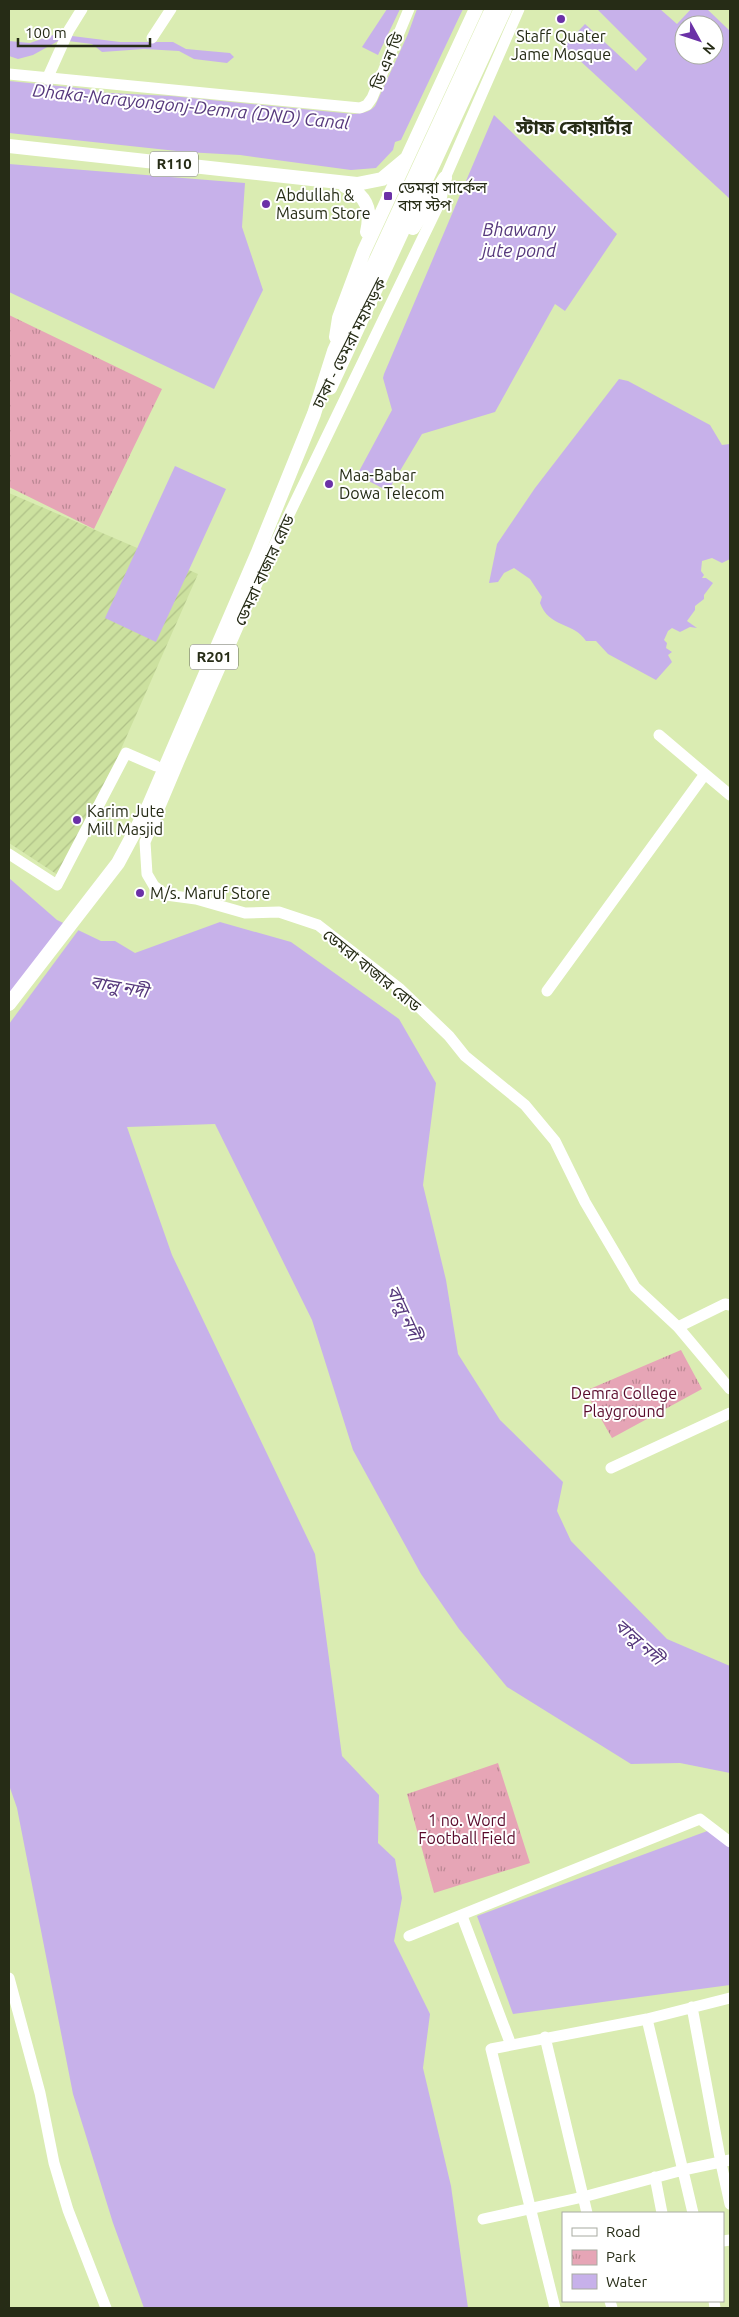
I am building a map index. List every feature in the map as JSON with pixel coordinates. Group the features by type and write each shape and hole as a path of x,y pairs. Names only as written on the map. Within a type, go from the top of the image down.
{"main road":[{"path":"334,350 338,318 364,250 476,9"},
{"name":"ঢাকা - ডেমরা মহাসড়ক","path":"314,414 334,350 492,9"},
{"name":"ঢাকা - ডেমরা মহাসড়ক","path":"314,414 330,388 384,274 505,9"},
{"name":"R110","path":"9,146 357,184 374,182 392,173 406,159"},
{"path":"384,274 445,178"},
{"name":"R110","path":"340,183 362,195 367,203 370,218 364,250"},
{"name":"R201","path":"9,1004 118,862 149,805 214,658 314,414"}],"street":[{"path":"9,74 48,79 68,32 82,9"},
{"path":"152,38 171,9"},
{"name":"ডি এন ডি","path":"48,79 360,108 367,105 372,98 408,9"},
{"name":"ডেমরা বাজার রোড","path":"519,9 445,178 441,200 270,554 180,759 145,842 147,874 154,886 166,895 196,899 245,913 279,912 318,925 399,988 449,1036 465,1056 525,1105 555,1141 585,1202 635,1287 678,1327 730,1389"},
{"path":"659,735 730,795"},
{"path":"9,854 58,885 126,753 156,766"},
{"path":"547,991 705,774"},
{"path":"678,1327 725,1304 730,1305"},
{"path":"611,1468 730,1413"},
{"path":"409,1936 700,1819 730,1842"},
{"path":"462,1916 511,2044"},
{"path":"9,1978 40,2092 57,2172 68,2210 106,2308"},
{"path":"556,2308 491,2049 545,2037 647,2019 730,1998"},
{"path":"692,2007 725,2162 730,2204"},
{"path":"647,2019 693,2212"},
{"path":"545,2037 587,2212"},
{"path":"483,2219 583,2197 683,2170 725,2162"},
{"path":"655,2177 662,2212"},
{"path":"551,2289 562,2285"}],"shaded area":[{"path":"9,493 198,574 64,879 9,843"}],"green space":[{"path":"9,315 162,389 94,529 9,487"},
{"name":"Demra College Playground","path":"681,1350 702,1389 612,1438 585,1391"},
{"name":"1 no. Word Football Field","path":"498,1763 530,1863 434,1893 407,1794"}],"water":[{"path":"387,9 400,9 378,55 362,47"},
{"name":"Dhaka-Narayongonj-Demra (DND) Canal","path":"417,9 463,9 401,140 395,142 393,150 376,168 351,170 240,155 186,152 9,133 9,81 89,89 91,92 171,96 353,114 365,112 375,106 408,34"},
{"path":"597,9 660,9 674,21 674,65 724,65 724,25 730,31 730,199 564,46 585,24 636,71 647,59"},
{"path":"691,9 707,9 713,15 685,15"},
{"path":"56,34 120,42 173,42 186,49 230,53 234,57 227,63 194,59 179,51 144,49 102,52 92,44 60,40 33,55 18,59 9,56 9,41 30,43"},
{"name":"Bhawany jute pond","path":"494,115 617,234 565,311 555,304 495,412 422,434 388,491 357,475 392,410 383,378 384,374"},
{"path":"9,164 245,183 242,227 263,290 214,389 9,292"},
{"path":"619,379 628,381 710,425 722,445 730,444 730,559 722,563 712,558 702,561 701,571 704,575 702,578 706,578 713,583 704,595 704,599 695,606 695,610 687,621 697,628 690,627 680,632 672,628 668,631 664,640 667,643 666,648 672,652 668,655 672,662 656,680 608,654 596,641 586,641 575,631 549,617 540,603 542,597 530,579 514,568 504,573 498,582 489,583 497,544 535,488"},
{"path":"175,466 226,489 156,642 105,618"},
{"name":"বালু নদী","path":"9,878 57,920 101,941 115,941 135,953 220,922 291,942 399,1019 436,1083 423,1185 446,1280 458,1354 500,1420 563,1482 557,1511 571,1541 667,1639 730,1666 730,1773 680,1763 631,1764 507,1687 459,1629 421,1574 353,1450 312,1320 215,1124 127,1127 172,1255 315,1554 342,1756 379,1795 378,1843 395,1859 402,1898 394,1941 430,2014 423,2068 451,2186 468,2308 144,2308 113,2223 73,2094 17,1808 9,1785"},
{"path":"710,1830 730,1845 730,1985 513,2014 477,1916"}],"pier":[{"path":"68,922 80,928 9,1024 9,999"}],"place":[{"name":"Staff Quater Jame Mosque","path":"561,19"},
{"name":"ডেমরা সার্কেল বাস স্টপ","path":"388,196"},
{"name":"Abdullah & Masum Store","path":"266,204"},
{"name":"Maa-Babar Dowa Telecom","path":"329,484"},
{"name":"Karim Jute Mill Masjid","path":"77,820"},
{"name":"M/s. Maruf Store","path":"140,893"}],"district":[{"name":"স্টাফ কোয়ার্টার","path":"574,127"}]}
